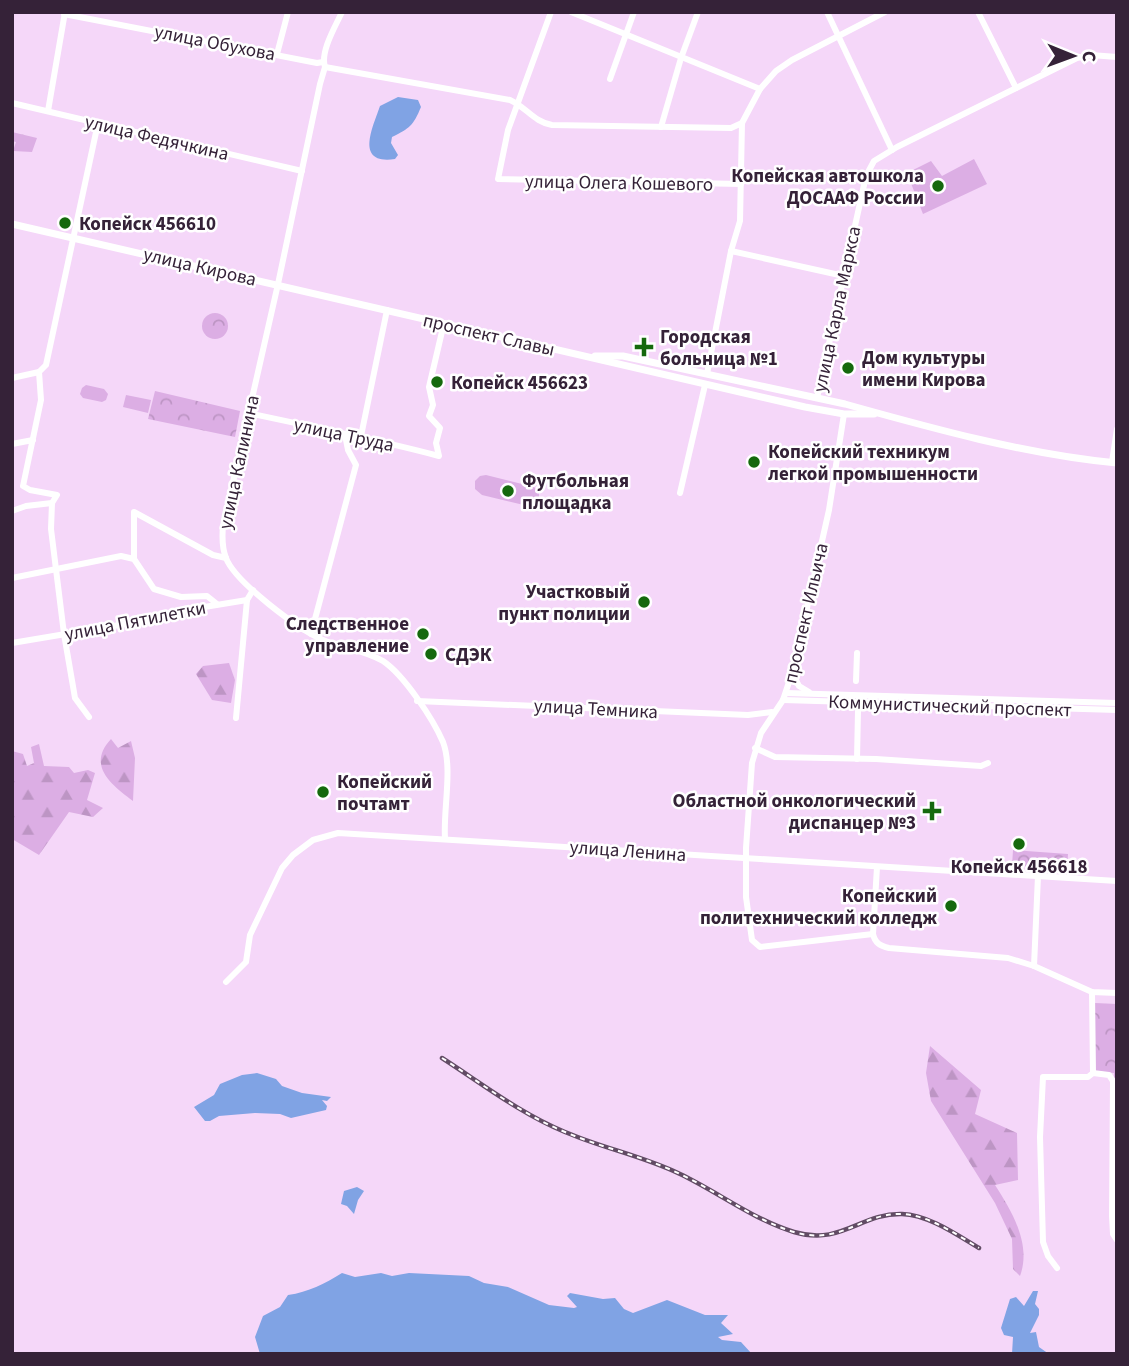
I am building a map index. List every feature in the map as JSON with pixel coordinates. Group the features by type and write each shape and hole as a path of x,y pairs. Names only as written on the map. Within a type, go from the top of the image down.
{"main road":[{"name":"улица Кирова","path":"12,224 387,310"},
{"name":"проспект Славы","path":"387,310 815,409 844,414 874,414"},
{"name":"проспект Славы","path":"591,357 623,356 845,404 874,414 1058,454 1114,463"},
{"path":"705,385 707,374"},
{"path":"740,392 743,382"},
{"name":"улица Карла Маркса","path":"815,409 817,398"},
{"name":"проспект Ильича","path":"844,414 845,404"}],"street":[{"path":"113,23 116,12"},
{"path":"277,54 288,12"},
{"path":"324,65 327,47 342,12"},
{"path":"551,12 518,103 537,120 546,124 662,127 731,128 743,123"},
{"path":"570,12 760,89"},
{"path":"610,79 634,12"},
{"path":"662,127 681,58 698,12"},
{"path":"827,12 892,150"},
{"path":"707,374 731,251 740,221 743,123 760,89 776,71 792,60 886,12"},
{"path":"978,12 1016,88"},
{"path":"48,111 65,13"},
{"name":"улица Обухова","path":"65,13 518,103"},
{"name":"улица Карла Маркса","path":"817,398 866,176 874,161 1073,60 1091,55 1117,57"},
{"name":"улица Калинина","path":"324,65 223,526 226,558 236,575 311,634 381,660 396,673 418,701 444,746 445,838"},
{"name":"улица Федячкина","path":"12,103 302,171"},
{"name":"улица Олега Кошевого","path":"518,103 508,130 498,179 741,184"},
{"path":"12,378 39,372 46,365 98,123"},
{"path":"731,251 844,276"},
{"path":"361,436 387,310"},
{"name":"улица Труда","path":"248,413 345,435 361,436 439,456 436,443 440,428 429,415 433,405 429,387 444,323"},
{"path":"39,372 41,400 23,486 57,495 52,503 51,528 64,634 75,698 89,717"},
{"path":"680,493 705,385"},
{"name":"проспект Ильича","path":"844,414 829,510 792,673 784,697 761,733 755,748 746,858 746,906 751,940 764,947 873,934"},
{"path":"1114,463 1117,429"},
{"path":"311,634 356,465 348,450 345,435"},
{"path":"12,444 33,440"},
{"path":"12,510 52,503"},
{"path":"217,604 207,596 181,597 154,589 134,559 134,512 214,555 226,558"},
{"path":"12,578 121,556 134,559"},
{"path":"236,718 247,600 253,590"},
{"name":"улица Пятилетки","path":"12,643 155,619 217,604 247,600"},
{"path":"856,681 857,653"},
{"path":"792,673 799,686 814,694"},
{"path":"784,697 814,694 990,702 1117,703"},
{"name":"Коммунистический проспект","path":"784,697 990,702 1117,710"},
{"name":"улица Темника","path":"418,701 748,715 774,712"},
{"path":"858,712 858,759"},
{"path":"748,715 757,720 761,733"},
{"path":"755,748 775,757 981,766 988,763"},
{"name":"улица Ленина","path":"226,982 246,962 250,936 278,874 293,855 313,840 338,832 1117,881"},
{"path":"877,867 873,934 877,943 888,948 997,956 1034,966 1092,992 1117,993"},
{"path":"1034,966 1038,876"},
{"path":"1092,992 1093,1073"},
{"path":"1057,1268 1048,1256 1043,1242 1040,1136 1043,1077 1088,1077 1093,1073 1109,1075 1113,1081 1112,1216 1116,1239"}],"green space":[{"path":"12,132 37,138 32,152 13,151 16,142 12,141"},
{"path":"974,159 987,184 923,214 907,173 931,161 942,176"},
{"path":"215,313 224,317 228,326 224,335 215,339 206,335 202,326 206,317"},
{"path":"86,385 104,389 108,394 106,400 102,402 83,398 80,394"},
{"path":"155,391 240,411 235,437 148,419"},
{"path":"126,395 151,400 148,413 123,407"},
{"path":"486,475 534,487 539,492 539,499 535,505 528,506 482,495 475,489 475,481"},
{"path":"229,663 235,680 231,703 212,700 196,674 203,666"},
{"path":"111,739 118,748 131,741 135,758 133,801 110,781 101,766 104,749"},
{"path":"39,744 44,766 69,767 74,773 88,770 95,773 87,800 103,808 93,817 69,812 39,855 12,839 12,751 23,754 27,766 34,763 31,747"},
{"path":"1013,850 1068,854 1067,869 1012,866"},
{"path":"1095,1003 1117,1004 1117,1103 1114,1103 1114,1073 1095,1071"},
{"path":"930,1046 981,1090 975,1114 1017,1133 1018,1180 995,1185 1013,1216 1022,1240 1023,1264 1020,1276 1013,1269 1012,1239 995,1203 931,1101 926,1073"}],"water":[{"path":"398,97 418,100 421,107 410,126 392,137 391,143 398,155 395,159 382,159 374,156 370,150 371,134 380,106"},
{"path":"257,1073 276,1079 282,1086 302,1093 331,1097 327,1101 322,1100 327,1106 326,1110 291,1118 280,1114 255,1113 219,1116 205,1121 194,1107 214,1095 220,1084 242,1075"},
{"path":"357,1187 364,1191 354,1214 341,1204 344,1191"},
{"path":"342,1273 355,1277 381,1273 392,1276 409,1273 469,1276 484,1283 508,1287 549,1305 577,1307 567,1296 570,1293 603,1299 615,1298 624,1309 633,1313 667,1300 705,1315 728,1315 721,1323 733,1334 718,1337 741,1342 752,1354 260,1354 255,1337 263,1316 280,1307 288,1295 316,1287"},
{"path":"1033,1291 1038,1291 1035,1304 1039,1315 1030,1333 1036,1332 1039,1347 1049,1354 1012,1354 1013,1337 1004,1335 1001,1328 1010,1299 1016,1297 1024,1306"}],"railway":[{"path":"442,1058 549,1125 666,1168 779,1227 811,1235 825,1235 887,1215 912,1215 932,1222 979,1248"}],"place":[{"name":"Копейская автошкола ДОСААФ России","path":"938,186"},
{"name":"Копейск 456610","path":"65,223"},
{"name":"Городская больница №1","path":"644,347"},
{"name":"Дом культуры имени Кирова","path":"848,368"},
{"name":"Копейск 456623","path":"437,382"},
{"name":"Копейский техникум легкой промышенности","path":"754,462"},
{"name":"Футбольная площадка","path":"508,491"},
{"name":"Участковый пункт полиции","path":"644,602"},
{"name":"Следственное управление","path":"423,634"},
{"name":"СДЭК","path":"431,654"},
{"name":"Копейский почтамт","path":"323,792"},
{"name":"Областной онкологический диспанцер №3","path":"932,811"},
{"name":"Копейск 456618","path":"1019,844"},
{"name":"Копейский политехнический колледж","path":"951,906"}]}
